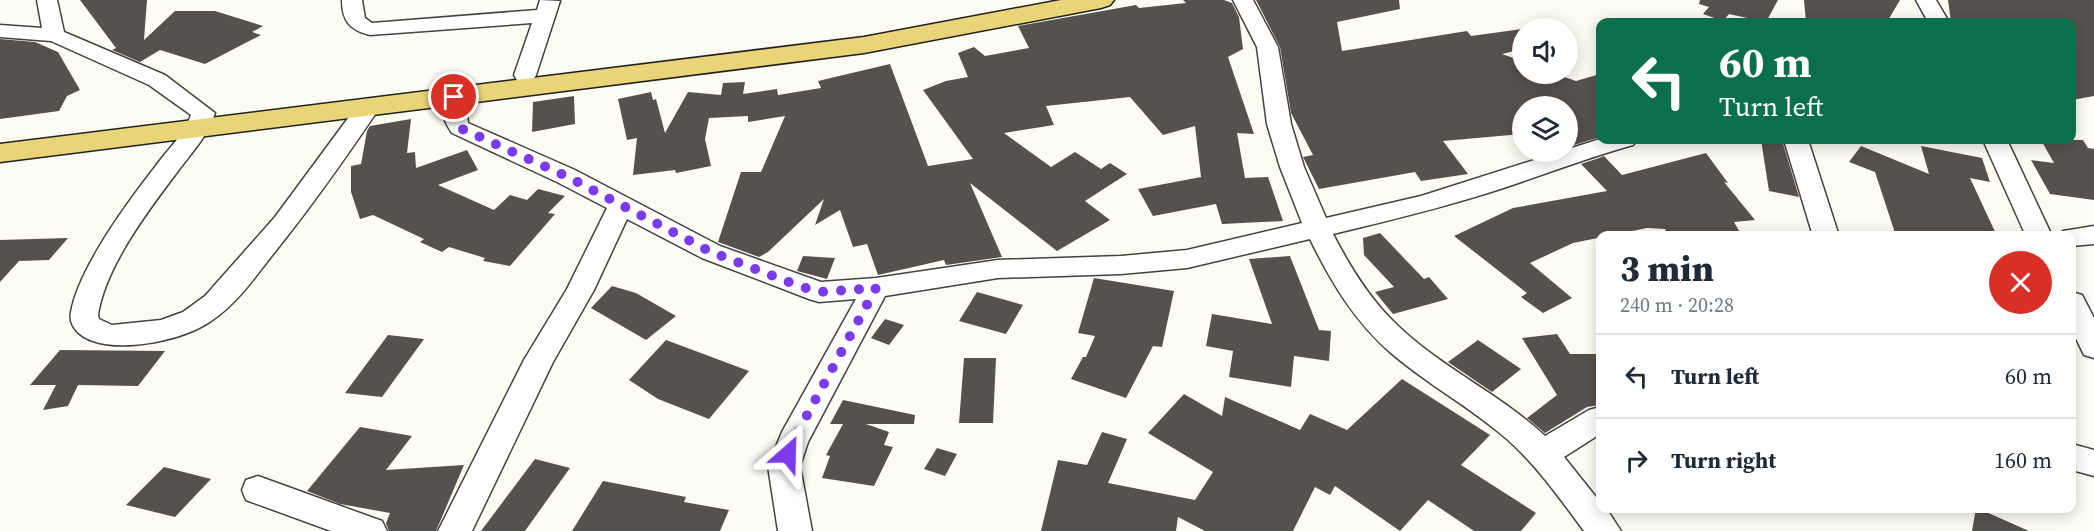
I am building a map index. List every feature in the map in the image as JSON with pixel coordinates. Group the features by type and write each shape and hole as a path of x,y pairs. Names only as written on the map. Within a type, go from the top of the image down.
{"main road":[{"path":"0,153 201,120 525,75 860,33 1040,0"},
{"path":"0,140 201,120 368,107 864,45 1101,0"}],"street":[{"path":"47,0 54,35"},
{"path":"352,0 352,18 359,26 370,29 547,8 525,75"},
{"path":"1242,0 1263,33 1272,65 1272,90 1278,124 1317,229 1369,316 1394,342 1441,377 1506,420 1566,480 1604,531"},
{"path":"1926,0 1936,18"},
{"path":"0,31 16,34 54,35 157,80 201,120 136,212 100,274 85,309 84,320 90,329 110,335 153,332 178,326 201,315 219,299 289,219 368,107"},
{"path":"454,97 455,121 460,128 566,176 711,252 819,292 876,288 998,269 1121,265 1187,259 1424,204 1487,185 1569,155 1610,144"},
{"path":"1798,144 1825,231"},
{"path":"1997,144 2037,231"},
{"path":"455,531 539,360 580,290 621,205"},
{"path":"2076,237 2094,235"},
{"path":"795,531 784,466 793,441 876,288"},
{"path":"2076,310 2094,347"},
{"path":"1542,454 1596,421"},
{"path":"2076,458 2094,464"},
{"path":"258,490 370,531"}],"building":[{"path":"80,0 147,0 144,40 175,11 215,11 263,26 252,32 261,35 205,64 160,50 140,62 112,50 116,48"},
{"path":"1183,0 1224,0 1232,3 1239,17 1243,49 1228,57 1254,134 1237,133 1245,178 1268,177 1283,221 1222,224 1216,204 1153,216 1138,189 1201,177 1195,126 1163,135 1130,97 1046,106 1054,125 1004,133 1051,167 1075,152 1101,169 1110,163 1127,174 1085,201 1110,220 1057,251 970,183 1002,257 946,265 944,260 878,275 867,244 853,247 840,210 815,225 824,199 768,252 759,257 718,242 741,172 761,172 785,116 748,122 748,116 709,118 705,139 711,166 676,173 675,170 633,175 637,138 627,140 618,99 651,92 653,100 656,99 665,133 688,92 721,95 723,83 745,82 743,94 777,89 778,95 821,88 818,81 890,64 928,166 973,159 923,90 946,81 968,77 958,53 974,47 985,56 1029,48 1018,26 1136,5 1139,8 1186,3"},
{"path":"1256,0 1399,0 1400,9 1337,22 1342,51 1467,31 1471,36 1512,30 1512,52 1502,54 1512,58 1512,84 1578,84 1578,80 1596,75 1596,138 1578,144 1578,96 1512,96 1512,135 1443,141 1468,174 1421,181 1415,172 1319,189 1303,157 1313,155 1291,113 1280,47"},
{"path":"1700,0 1778,0 1768,18 1748,18 1729,14 1726,18 1714,18 1703,14 1709,7 1699,4"},
{"path":"1804,0 1900,0 1889,18 1806,18"},
{"path":"1948,0 2094,0 2094,96 2076,99 2076,18 1950,18"},
{"path":"0,39 35,42 58,52 80,90 67,96 59,111 0,119"},
{"path":"574,96 575,124 532,132 533,102"},
{"path":"411,119 407,153 415,152 416,168 467,150 478,170 438,185 494,210 510,195 527,200 538,189 565,196 548,213 555,214 510,266 483,261 485,258 449,247 442,252 420,242 424,239 373,215 360,219 351,192 351,166 361,164 367,131 370,126"},
{"path":"2076,140 2083,140 2088,148 2094,149 2094,200 2050,194 2031,160 2054,163 2043,144 2076,144"},
{"path":"1762,144 1783,144 1799,197 1769,191"},
{"path":"1861,146 1929,174 1921,146 1982,158 1990,182 1970,178 1995,231 1894,231 1875,172 1849,162"},
{"path":"1706,153 1728,183 1724,182 1755,220 1734,222 1739,231 1666,231 1665,229 1647,228 1632,231 1596,231 1596,238 1573,243 1530,263 1572,298 1543,313 1521,297 1527,293 1454,236 1513,208 1607,191 1581,164 1604,156 1622,175"},
{"path":"1380,233 1424,279 1429,277 1448,299 1393,314 1375,292 1394,287 1364,255 1363,238"},
{"path":"68,238 49,260 19,261 0,282 0,240"},
{"path":"803,256 835,258 827,279 797,271"},
{"path":"1290,256 1319,330 1331,331 1329,361 1294,356 1291,387 1229,377 1233,351 1206,346 1212,314 1272,324 1249,259"},
{"path":"1094,278 1174,291 1162,347 1153,346 1126,398 1071,379 1083,357 1086,357 1095,336 1078,333"},
{"path":"612,286 636,293 676,316 646,340 591,308"},
{"path":"977,292 1023,305 1006,334 959,321"},
{"path":"885,319 904,325 889,345 871,338"},
{"path":"1557,334 1570,354 1596,354 1596,406 1587,407 1545,433 1527,418 1557,395 1522,338"},
{"path":"388,335 424,339 382,397 345,393"},
{"path":"666,340 749,371 709,419 658,399 629,380"},
{"path":"1478,340 1521,369 1492,392 1448,362"},
{"path":"60,350 165,351 138,386 78,385 68,406 43,410 56,385 30,385"},
{"path":"964,358 996,358 993,423 959,423"},
{"path":"1402,379 1490,435 1461,465 1536,513 1521,531 1474,531 1428,500 1400,531 1335,486 1330,495 1315,487 1293,531 1205,531 1178,517 1176,531 1041,531 1058,460 1087,465 1102,432 1127,439 1108,483 1195,500 1213,472 1148,433 1184,394 1222,416 1225,397 1300,430 1310,414 1347,430"},
{"path":"843,400 915,415 914,424 866,424 889,432 884,445 893,447 874,486 822,478 830,456 826,455 843,424 830,424"},
{"path":"360,427 412,436 386,470 464,465 436,531 389,531 386,523 390,513 340,504 307,491"},
{"path":"937,448 957,454 945,476 924,469"},
{"path":"535,459 570,468 525,531 481,531"},
{"path":"164,467 211,479 175,517 126,505"},
{"path":"603,481 686,497 684,502 729,510 720,531 572,531"},
{"path":"1975,513 1988,513 2029,531 1972,531"}],"route":[{"path":"454,97 455,121 460,128 566,176 711,252 819,292 876,288 788,454"}]}
